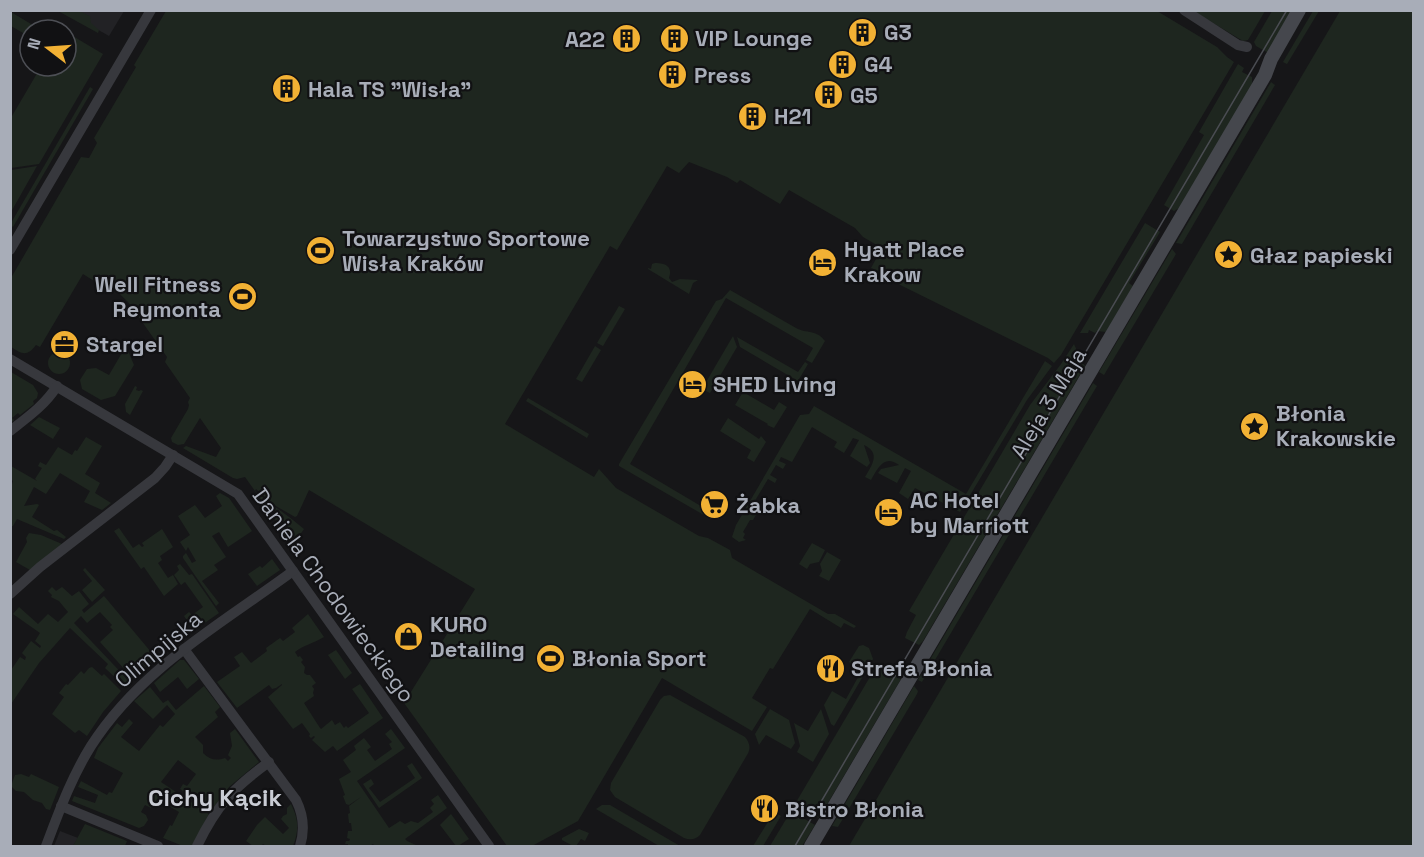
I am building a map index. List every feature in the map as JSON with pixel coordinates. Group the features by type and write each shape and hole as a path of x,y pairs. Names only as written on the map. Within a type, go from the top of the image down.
{"street":[{"path":"10,250 150,10"},
{"path":"1184,10 1238,45 1246,47"},
{"name":"Aleja 3 Maja","path":"811,846 1265,75 1271,59 1299,10"},
{"name":"Daniela Chodowieckiego","path":"10,359 238,494 489,846"},
{"path":"10,431 40,407 57,387"},
{"path":"10,594 40,567 157,476 172,455"},
{"name":"Olimpijska","path":"46,846 72,780 83,760 109,720 139,686 184,649 293,571"},
{"path":"184,649 299,805 304,830 300,846"},
{"path":"197,846 209,822 223,802 241,783 269,762"},
{"path":"61,806 158,846"}],"shaded area":[{"path":"58,11 79,11 90,16 91,23 99,30 98,33 78,22 78,18 71,18"},
{"path":"65,11 124,11 109,36"},
{"name":"Towarzystwo Sportowe Wisła Kraków","path":"166,11 1157,11 1217,47 1234,62 1061,355 1054,363 882,276 871,268 882,248 863,237 855,228 789,190 780,204 740,180 737,183 689,162 679,173 667,166 617,250 610,246 505,424 594,477 599,469 616,488 699,536 708,538 730,550 732,558 828,614 835,614 856,626 854,628 844,623 841,628 810,609 752,698 767,707 752,731 662,678 578,821 532,846 507,846 404,703 475,589 309,490 295,517 274,505 256,489 255,491 261,496 304,529 293,545 245,477 233,478 183,448 186,446 216,457 221,448 200,418 184,444 178,445 172,442 171,438 188,409 190,398 165,362 167,357 128,302 99,274 94,281 83,274 40,347 36,345 24,353 11,347 11,278 81,157 89,158 97,143 94,138"},
{"path":"1193,11 1265,11 1248,40 1243,41"},
{"path":"1272,11 1295,11 1270,54 1256,46 1254,42"},
{"path":"1313,11 1319,11 1287,64 1283,62"},
{"name":"Błonia Krakowskie","path":"1340,11 1413,11 1413,846 849,846"},
{"path":"11,12 21,18 18,18 18,30 11,26"},
{"path":"78,39 103,54 39,164 11,168 12,116 34,78 78,78"},
{"path":"1238,64 1244,68 1242,72 1252,77 1252,85 1179,208 1174,211 1164,205 1204,135 1199,132"},
{"path":"1271,82 1275,85 1182,244 1176,243"},
{"path":"90,87 93,89 13,227 11,223"},
{"path":"37,166 11,212 11,170"},
{"path":"1145,223 1160,232 1129,283 1133,286 1106,332 1097,331 1095,333 1089,330 1088,333 1080,333"},
{"path":"1172,249 1176,254 1104,375 1099,372"},
{"path":"652,264 668,266 669,278 672,282 680,279 698,280 693,283 689,294 648,269 651,269"},
{"path":"730,290 796,328 815,333 825,341 812,363 806,360 813,348 726,298 630,464 716,515 709,518 619,464 716,301 722,299"},
{"path":"619,306 625,309 603,346 597,343"},
{"path":"733,336 737,347 710,393 702,389"},
{"path":"737,337 798,372 805,362 808,364 798,381 740,347"},
{"path":"1074,344 1076,354 1085,366 923,641 919,645 905,638 916,615 909,611 1030,405"},
{"path":"126,346 134,365 115,396 101,400 82,389 80,380 87,369 96,368 109,375"},
{"path":"595,346 601,350 582,382 576,379"},
{"path":"59,352 67,355 70,363 67,371 59,374 51,371 48,363 51,355"},
{"path":"1045,361 1052,366 1027,400 960,512 915,488 908,499 899,493 911,471 905,468 897,483 878,473 881,469 899,465 894,462 889,461 882,464 871,480 865,477 874,455 869,448 864,445 870,463 867,467 850,456 859,440 853,438 844,453 834,447 837,442 812,427 792,462 781,457 779,461 786,464 783,469 776,465 770,475 777,479 775,483 768,479 753,504 760,508 743,532 745,534 743,538 746,540 739,542 732,537 736,525 800,415 809,414 814,406 966,494"},
{"path":"11,372 33,385 38,393 37,398 33,401 34,404 20,415 18,413 12,418 14,420 11,423"},
{"path":"1093,383 1097,386 922,682 918,680"},
{"path":"135,386 136,390 143,391 130,415 126,412 125,404"},
{"path":"743,392 774,410 779,402 787,407 774,428 735,405"},
{"path":"528,398 589,434 587,438 526,401"},
{"path":"39,417 60,428 53,439 30,425"},
{"path":"728,418 759,439 761,436 766,442 754,462 747,458 751,450 720,431"},
{"path":"86,437 102,446 85,474 100,483 95,493 111,503 102,510 84,502 90,491 60,473 46,494 34,487 24,506 39,505 32,517 66,537 64,539 17,519 11,526 13,481 11,466 37,481 35,479 42,468 38,466 40,462 46,465 58,447 72,455"},
{"path":"220,493 229,498 252,531 228,547 219,532 212,536 226,557 214,565 218,570 202,581 219,603 216,606 183,558 186,553 192,563 196,561 188,547 186,551 180,542 190,535 178,516 195,505 205,518 222,506 216,496"},
{"path":"119,528 133,548 139,544 144,546 142,543 162,529 173,547 160,556 162,560 158,563 168,578 173,575 178,584 164,596 144,567 141,569 114,531"},
{"path":"29,533 41,535 62,544 30,570 16,562 27,542 26,538"},
{"path":"812,543 825,550 819,562 810,564 807,569 799,564"},
{"path":"827,552 841,560 829,581 819,576 822,571 820,564"},
{"path":"272,559 280,570 257,586 248,574 260,566 262,568"},
{"path":"180,564 189,575 192,574 219,613 196,629 184,616 189,612 192,615 203,607 185,582 181,585 174,575 179,570 177,566"},
{"path":"85,568 105,590 92,602 82,590 92,581 83,570"},
{"path":"52,587 56,591 62,587 72,596 79,591 89,604 82,610 84,613 104,596 156,658 136,676 126,671 100,642 113,630 110,627 112,625 100,612 87,623 81,616 74,623 130,682 121,683 105,668 108,664 70,628 39,663 11,704 11,670 20,657 25,660 26,657 22,653 31,641 40,648 41,646 35,641 40,633 13,614 19,607 38,624 48,614 58,622 68,612 59,601 51,597 48,591"},
{"path":"308,614 324,637 295,652 303,660 301,662 305,667 304,673 310,675 316,683 312,686 314,696 304,703 320,728 332,720 335,725 340,722 344,728 346,726 348,728 369,713 352,689 360,684 383,718 337,751 333,746 325,752 312,740 315,737 309,736 310,734 302,723 293,729 268,697 282,684 272,689 269,685 237,708 217,682 240,666 234,657 242,652 251,663 280,638 283,641 295,632 292,628"},
{"path":"859,646 869,648 873,659 834,726 831,724 824,705 832,691 846,699 862,670 849,662"},
{"path":"336,650 352,673 345,679 328,655"},
{"path":"180,660 184,660 199,679 187,689 178,677 160,692 154,683"},
{"path":"877,665 901,679 819,818 795,804"},
{"path":"92,667 102,676 104,674 121,691 87,736 79,730 75,733 52,714 64,697 59,693 66,684 68,685 81,671 84,674"},
{"path":"204,686 220,707 215,712 218,717 195,737 203,745 203,753 216,760 225,758 228,761 231,758 228,755 232,746 230,733 235,729 259,762 229,787 212,810 180,789 183,784 187,786 196,774 178,760 161,782 209,814 192,846 183,846 163,838 179,812 157,799 151,808 145,805 141,812 148,820 144,826 139,828 72,801 74,796 95,803 98,795 78,787 81,781 107,795 109,792 112,793 123,773 94,758 98,748 117,723 122,727 129,719 133,723 121,737 139,751 160,725 163,727 175,714 167,705 153,719 134,701 150,687 163,703 168,700 176,710"},
{"path":"914,686 918,691 917,694 838,827 832,826"},
{"path":"670,695 745,737 749,746 748,753 700,835 692,839 684,838 615,797 610,790 611,783 660,700"},
{"path":"770,709 789,720 795,743 791,749 766,735 759,745 755,734"},
{"path":"821,709 829,734 813,762 797,752 800,746 794,723 808,731"},
{"path":"391,729 405,748 357,781 389,828 400,821 405,824 411,821 418,823 433,812 430,808 434,804 431,800 438,795 447,808 405,839 418,846 375,846 373,844 348,846 345,844 350,839 347,838 348,831 352,831 351,823 349,823 349,806 361,797 349,805 346,804 339,779 351,772 343,760 356,750 354,746 364,738 371,747 367,750 375,761 392,749 389,744 392,742 385,734"},
{"path":"412,763 422,778 379,808 363,784 371,779 374,784 369,788 380,802 415,778 407,766"},
{"path":"21,774 29,777 31,774 59,787 50,810 11,786 15,775"},
{"path":"291,804 297,825 293,846 263,844 253,846 246,841 265,817 283,834 289,828 281,819 287,814 287,808"},
{"path":"602,805 610,805 680,846 659,846 596,809"},
{"path":"791,811 815,825 802,846 770,846"},
{"path":"774,812 781,816 763,846 753,846"},
{"path":"451,814 469,839 458,846 440,825"},
{"path":"85,824 127,841 125,846 73,846"},
{"path":"579,829 589,833 585,841 581,839 576,846 573,846 562,840 562,838"},
{"path":"60,831 78,838 73,846 54,846"}],"tram line":[{"path":"795,846 1287,10"}],"place":[{"name":"G3","path":"863,32"},
{"name":"VIP Lounge","path":"674,38"},
{"name":"A22","path":"626,39"},
{"name":"G4","path":"843,64"},
{"name":"Press","path":"673,75"},
{"name":"Hala TS \"Wisła\"","path":"287,89"},
{"name":"G5","path":"829,95"},
{"name":"H21","path":"753,116"},
{"name":"Towarzystwo Sportowe Wisła Kraków","path":"321,251"},
{"name":"Głaz papieski","path":"1229,255"},
{"name":"Hyatt Place Krakow","path":"823,262"},
{"name":"Well Fitness Reymonta","path":"242,297"},
{"name":"Stargel","path":"65,344"},
{"name":"SHED Living","path":"692,384"},
{"name":"Błonia Krakowskie","path":"1255,426"},
{"name":"Żabka","path":"715,505"},
{"name":"AC Hotel by Marriott","path":"889,513"},
{"name":"KURO Detailing","path":"409,637"},
{"name":"Błonia Sport","path":"551,658"},
{"name":"Strefa Błonia","path":"830,668"},
{"name":"Bistro Błonia","path":"764,809"}],"district":[{"name":"Cichy Kącik","path":"215,798"}]}
